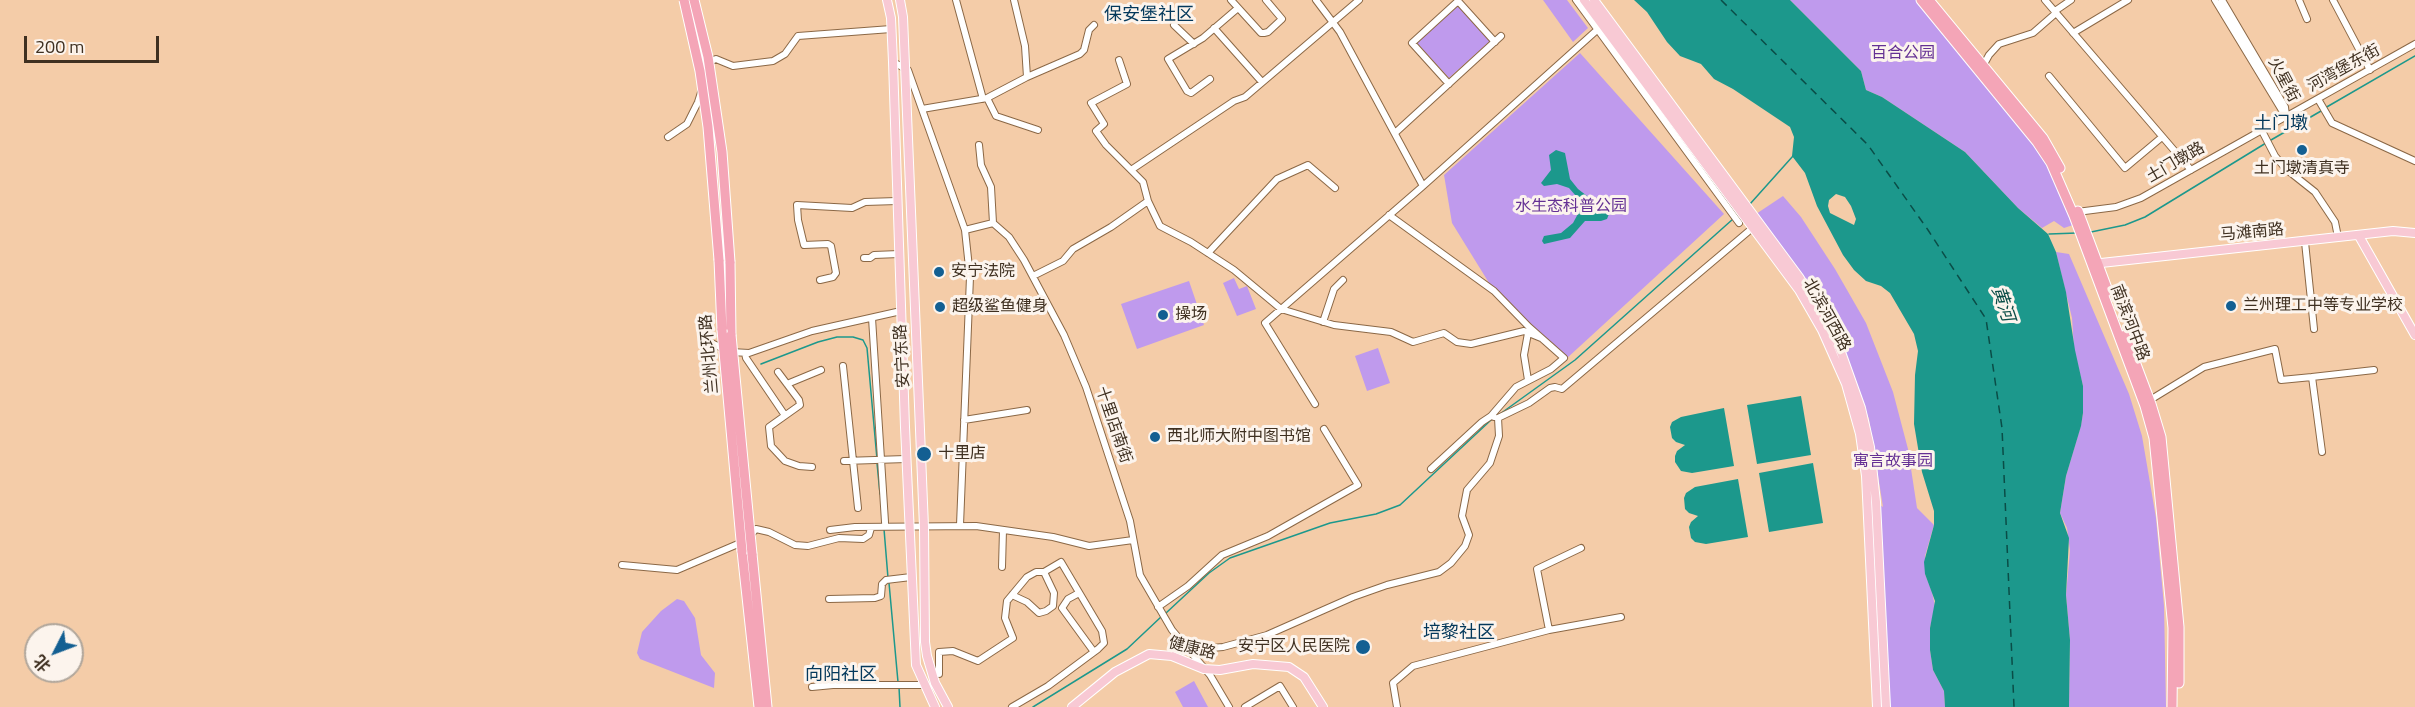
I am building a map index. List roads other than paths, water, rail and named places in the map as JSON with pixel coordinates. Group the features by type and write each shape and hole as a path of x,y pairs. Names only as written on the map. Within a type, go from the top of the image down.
{"highway":[{"name":"兰州北环路","path":"684,0 700,71 725,261"},
{"name":"兰州北环路","path":"694,0 708,57 719,125 726,332 759,707"},
{"name":"南滨河中路","path":"1921,0 2037,142 2076,212"},
{"name":"南滨河中路","path":"1929,0 2043,138 2066,178 2080,224 2145,406 2154,438 2173,628 2172,707"},
{"name":"南滨河中路","path":"2094,264 2150,400 2161,437 2179,627 2178,707"},
{"name":"兰州北环路","path":"747,553 767,707"}],"main road":[{"name":"安宁东路","path":"887,0 893,62 908,527 916,665 923,685 935,707"},
{"name":"安宁东路","path":"900,0 903,17 903,67 924,527 927,656 935,682 948,707"},
{"name":"北滨河西路","path":"1584,0 1738,209 1745,218 1756,225 1799,277 1823,315 1841,352 1861,408 1870,447 1876,502 1886,707"},
{"name":"北滨河西路","path":"1593,0 1738,209"},
{"name":"北滨河西路","path":"1756,225 1799,290 1822,330 1846,384 1860,434 1866,476 1877,707"},
{"name":"马滩南路","path":"2094,264 2393,231 2415,233"},
{"path":"2359,236 2415,335"},
{"name":"健康路","path":"1072,707 1115,672 1149,654 1172,656 1204,669 1220,670 1253,664 1289,667 1304,677 1323,707"}],"street":[{"path":"956,0 985,99 996,116 1038,130"},
{"path":"1014,0 1025,46 1027,77"},
{"path":"1231,0 1261,33 1268,32 1282,19 1266,0"},
{"path":"1316,0 1334,22 1423,186"},
{"path":"1131,170 1245,96 1359,0"},
{"path":"1446,0 1452,7"},
{"path":"1576,0 1745,218"},
{"path":"2045,0 2191,170"},
{"path":"1983,66 1999,44 2033,33 2071,0"},
{"path":"2073,33 2128,0"},
{"name":"火星街","path":"2215,0 2286,117"},
{"name":"火星街","path":"2222,0 2285,107 2286,117"},
{"path":"2299,0 2307,19"},
{"path":"2333,0 2370,70"},
{"path":"1449,84 1412,43 1458,1 1495,42"},
{"path":"1210,79 1191,93 1187,91 1168,59 1194,44 1238,8"},
{"path":"922,109 985,99 1027,77 1080,54 1084,50 1089,30 1094,25"},
{"path":"1174,25 1194,44"},
{"path":"1214,28 1262,82"},
{"path":"668,137 687,124 698,102 711,61 716,59 733,66 773,61 785,54 798,36 891,29"},
{"path":"1315,404 1265,323 1423,186 1597,30"},
{"path":"1395,133 1501,36"},
{"name":"河湾堡东街","path":"2286,117 2415,44"},
{"path":"1119,60 1127,84 1091,103 1104,124 1096,131 1106,145 1143,182 1148,201 1160,226 1234,270 1281,309 1323,322 1390,332 1413,342 1444,333 1456,342 1472,344 1524,332 1541,338"},
{"path":"893,62 908,70 965,230 970,277 960,525"},
{"path":"2049,76 2125,168 2162,137"},
{"path":"2318,99 2332,123 2415,160"},
{"name":"土门墩路","path":"2076,212 2116,207 2141,198 2286,117"},
{"path":"2261,129 2275,156 2315,192 2335,222 2338,237"},
{"path":"965,230 993,223 991,187 981,165 980,145"},
{"path":"1208,253 1277,179 1308,165 1335,188"},
{"path":"820,280 833,277 836,273 831,246 828,244 804,245 798,220 798,205 852,208 865,202 897,201"},
{"path":"1033,276 1063,261 1073,249 1111,227 1148,201"},
{"path":"1389,215 1494,291 1564,358 1551,369 1516,387 1494,417 1431,469"},
{"name":"十里店南街","path":"993,223 1009,237 1033,276 1064,335 1086,387 1123,498 1137,568 1160,610 1188,650 1210,675 1229,707"},
{"path":"1494,417 1529,404 1550,388 1562,389 1756,225"},
{"path":"2305,242 2314,329"},
{"path":"864,258 874,255 899,254"},
{"path":"1323,322 1334,289 1343,280"},
{"path":"709,342 731,352 745,353 812,331 901,311"},
{"path":"872,318 878,460 884,525"},
{"path":"1528,333 1524,355 1528,380"},
{"path":"2150,400 2204,368 2275,349 2281,380 2374,370"},
{"path":"745,353 746,358 784,414"},
{"path":"843,366 858,507"},
{"path":"787,384 821,370"},
{"path":"778,372 800,405 784,414 769,427 771,446 785,461 799,466 812,467"},
{"path":"2312,376 2322,453"},
{"path":"964,420 1027,410"},
{"path":"1188,650 1223,647 1267,635 1353,597 1387,585 1439,572 1451,563 1465,546 1469,535 1462,516 1467,490 1490,463 1499,436 1494,417"},
{"path":"1160,610 1222,555 1268,536 1358,485 1324,429"},
{"path":"843,461 906,459"},
{"path":"830,530 884,525 924,527 960,525 1053,537 1089,546 1133,540"},
{"path":"622,565 677,570 746,541 756,530 769,532 795,545 808,546 839,538 863,539 869,535 871,528"},
{"path":"1002,567 1003,530"},
{"path":"1549,630 1538,569 1581,548"},
{"path":"939,674 939,652 953,651 978,661 1013,638 1005,618 1007,601 1027,577 1036,572 1044,572 1061,562 1102,631 1104,642 1048,686 1012,707"},
{"path":"1044,572 1054,593 1053,606"},
{"path":"829,599 881,596 882,584 889,579 911,577"},
{"path":"1062,608 1068,599 1079,593"},
{"path":"1012,595 1027,602 1039,613 1057,605 1062,608 1068,620 1076,625 1094,652"},
{"path":"1397,707 1393,683 1413,666 1549,630 1621,617"},
{"path":"812,687 923,685"},
{"path":"1245,707 1280,686 1293,707"}],"water":[{"name":"黄河","path":"1634,0 1790,0 1861,71 1866,90 1882,97 1965,152 2018,208 2048,234 2056,252 2066,292 2083,386 2081,426 2066,476 2060,513 2069,538 2066,595 2070,640 2069,707 1945,707 1944,691 1933,670 1930,650 1930,628 1935,601 1925,574 1924,562 1934,525 1934,511 1922,472 1914,424 1918,351 1914,334 1890,293 1881,286 1866,281 1843,255 1817,206 1805,173 1792,156 1794,137 1790,127 1714,79 1701,64 1680,56 1667,42 1647,12","holes":["1836,194 1845,197 1856,219 1854,225 1830,213 1829,200"]},
{"path":"1556,150 1565,153 1570,179 1578,189 1591,199 1606,203 1609,214 1607,219 1601,221 1585,221 1570,238 1544,244 1542,241 1544,236 1561,233 1573,223 1580,210 1576,196 1569,188 1557,184 1544,186 1541,183 1551,170 1549,155"},
{"path":"1801,396 1811,455 1757,464 1747,405"},
{"path":"1724,408 1734,466 1692,473 1681,471 1675,462 1675,456 1677,451 1685,445 1672,438 1670,427 1672,422 1681,417"},
{"path":"1813,463 1823,523 1769,532 1759,473"},
{"path":"1738,479 1748,537 1706,544 1695,542 1691,538 1689,527 1698,516 1685,509 1686,493 1695,487"}],"waterway":[{"path":"2325,108 2415,56"},
{"path":"2271,140 2321,111"},
{"path":"2091,232 2125,225 2145,217 2266,143"},
{"path":"1750,204 1793,156"},
{"path":"1500,414 1575,360 1733,219"},
{"path":"2049,234 2077,233"},
{"path":"761,364 837,337 853,337 863,340 867,348 877,459"},
{"path":"1166,613 1209,573 1230,558 1330,523 1376,514 1400,505 1491,420"},
{"path":"877,463 880,494"},
{"path":"884,529 888,578"},
{"path":"889,583 898,682"},
{"path":"1033,707 1127,649 1162,616"},
{"path":"899,687 900,707"}],"place":[{"name":"土门墩清真寺","path":"2302,150"},
{"name":"安宁法院","path":"939,272"},
{"name":"兰州理工中等专业学校","path":"2231,306"},
{"name":"超级鲨鱼健身","path":"940,307"},
{"name":"操场","path":"1163,315"},
{"name":"西北师大附中图书馆","path":"1155,437"},
{"name":"十里店","path":"924,454"},
{"name":"安宁区人民医院","path":"1363,647"}],"district":[{"name":"保安堡社区","path":"1149,16"},
{"name":"土门墩","path":"2281,125"},
{"name":"培黎社区","path":"1459,634"},
{"name":"向阳社区","path":"841,676"}],"park label":[{"name":"百合公园","path":"1903,54"},
{"name":"水生态科普公园","path":"1571,207"},
{"name":"寓言故事园","path":"1893,462"}]}
